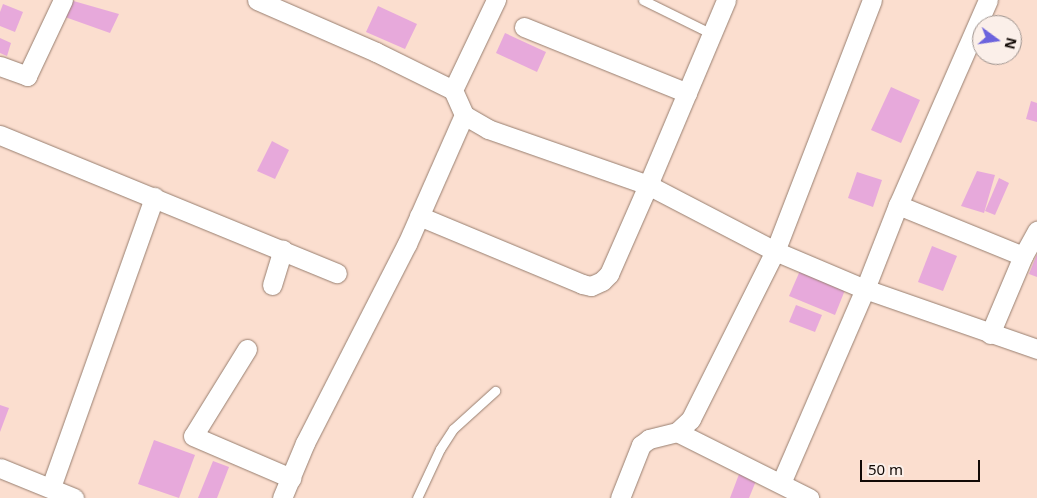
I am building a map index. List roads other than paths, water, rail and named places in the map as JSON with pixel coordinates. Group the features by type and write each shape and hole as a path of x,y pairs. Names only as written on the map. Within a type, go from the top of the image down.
{"street":[{"path":"0,66 27,76 63,0"},
{"path":"257,0 376,52 453,90 464,115 488,129 648,185 775,252 865,290 1037,349"},
{"path":"453,90 496,0"},
{"path":"419,216 582,284 591,286 602,281 610,274 726,0"},
{"path":"620,498 642,445 648,439 677,432 691,419 775,252 872,0"},
{"path":"781,483 865,290 898,205 988,0"},
{"path":"524,27 687,93"},
{"path":"282,498 305,443 419,216 464,115"},
{"path":"0,135 336,273"},
{"path":"51,487 154,197"},
{"path":"898,205 1023,256"},
{"path":"990,334 1023,256 1037,231"},
{"path":"272,285 283,250"},
{"path":"247,350 193,436 291,478"},
{"path":"677,432 809,498"},
{"path":"0,468 51,487 74,498"}],"lane":[{"path":"643,0 712,34"},
{"path":"417,498 440,449 453,429 495,391"}]}
